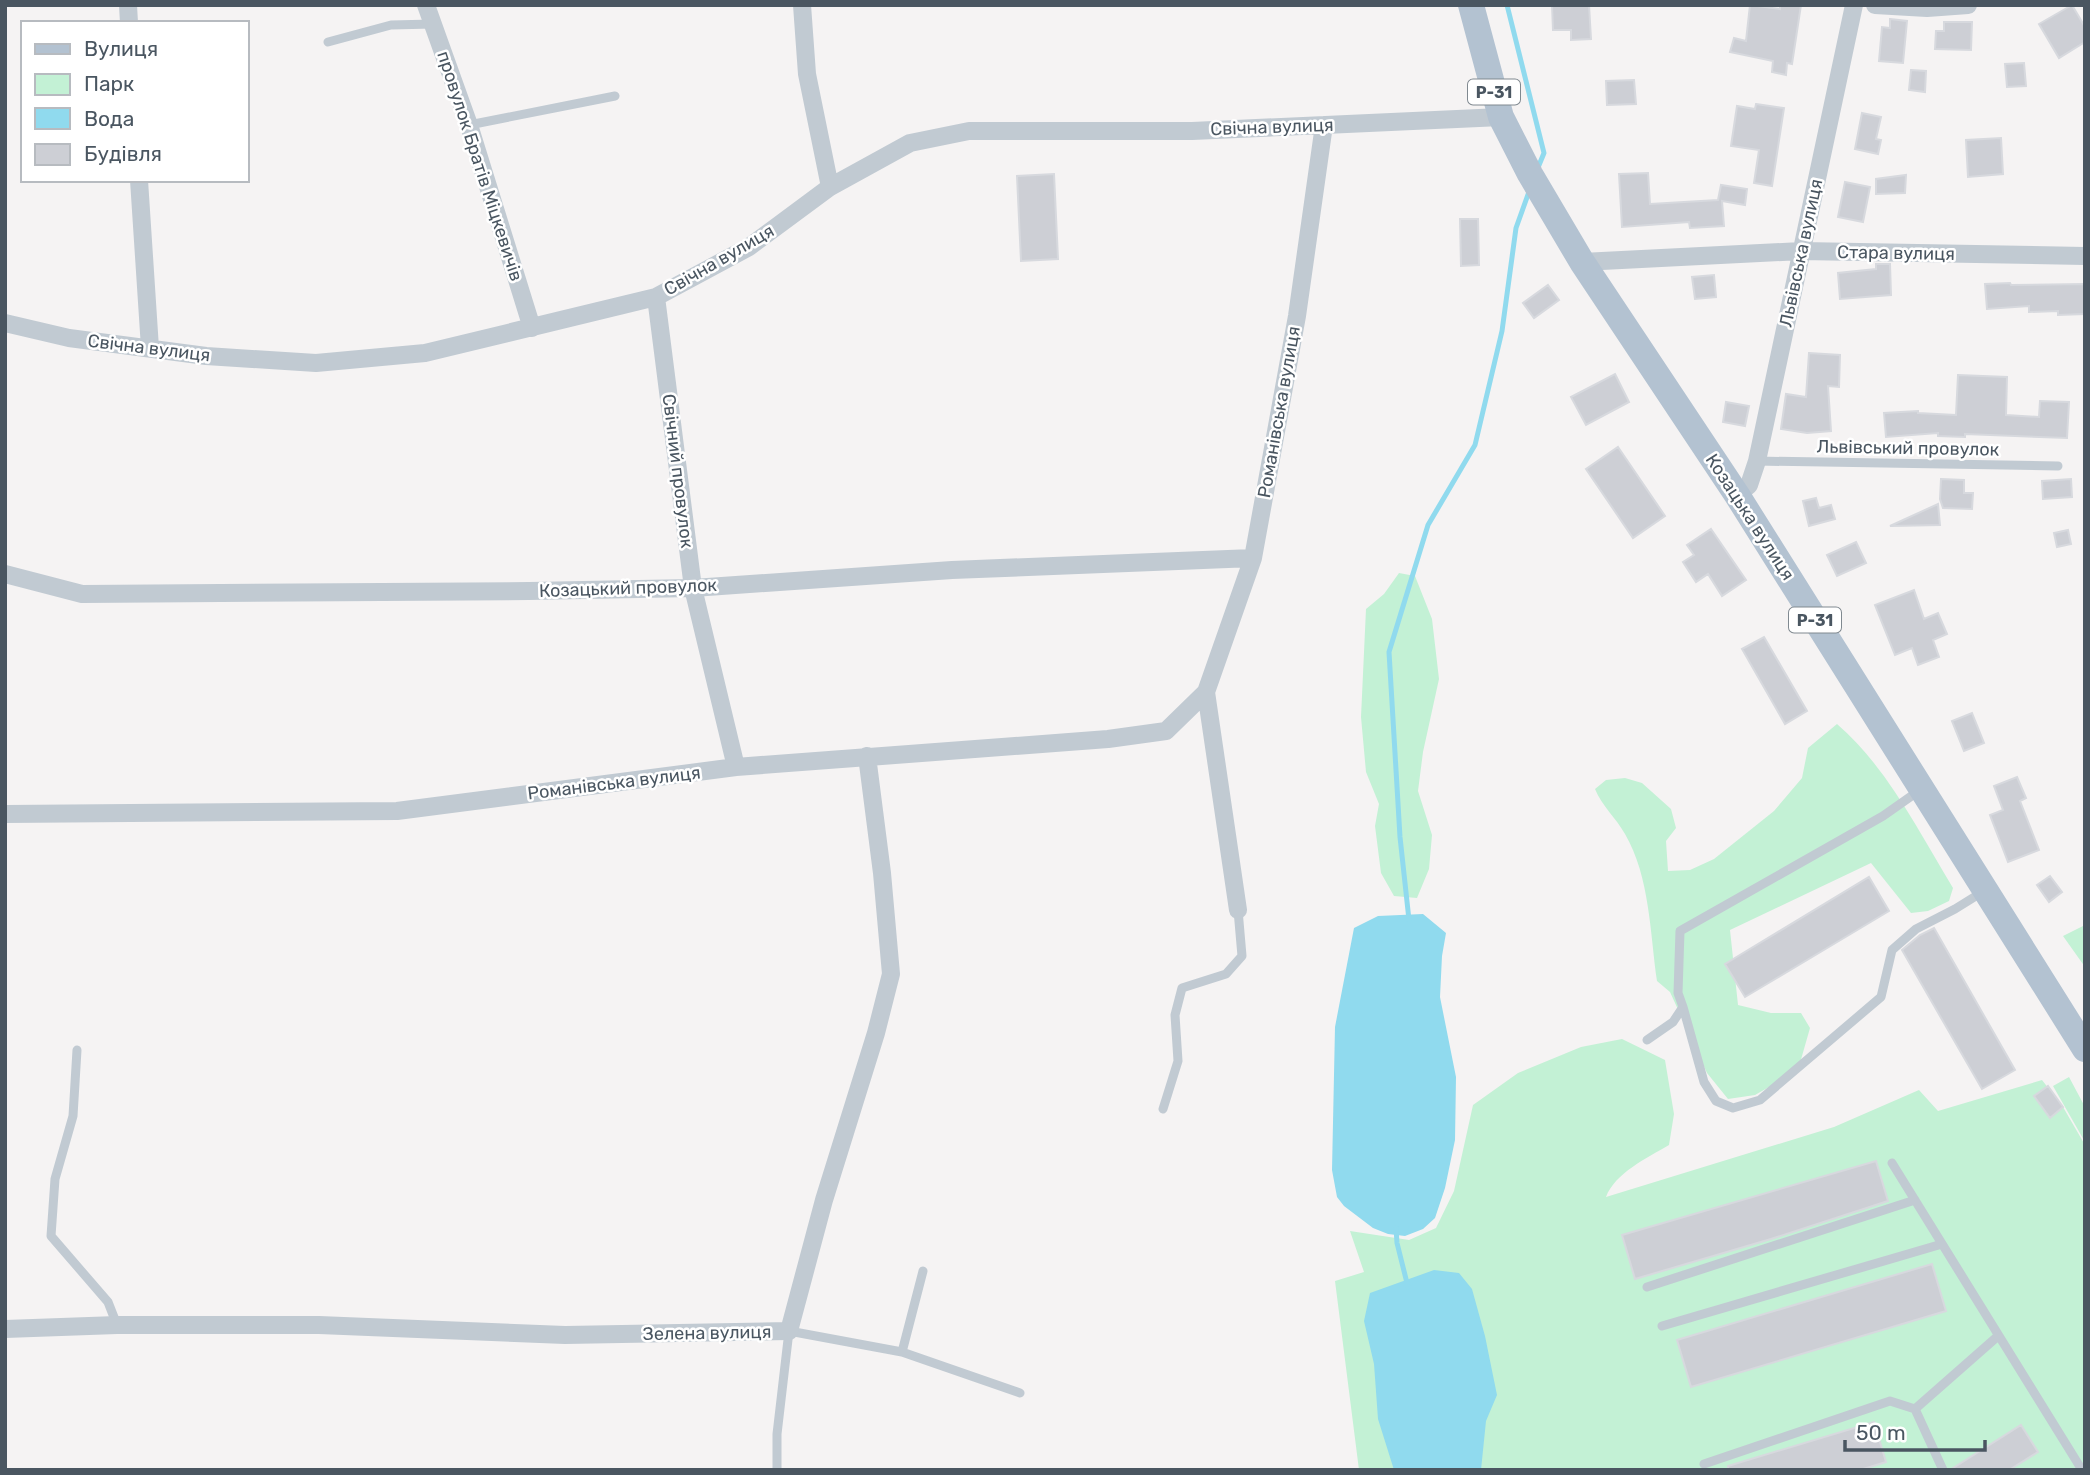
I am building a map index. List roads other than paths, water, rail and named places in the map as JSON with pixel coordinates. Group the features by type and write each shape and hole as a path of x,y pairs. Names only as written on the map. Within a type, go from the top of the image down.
{"main road":[{"name":"Козацька вулиця","path":"1471,5 1501,117 1536,184 1582,262 1737,495 2085,1049"}],"street":[{"name":"провулок Братів Міцкевичів","path":"426,5 469,125 532,328"},
{"path":"802,5 807,74 830,187"},
{"name":"Львівська вулиця","path":"1737,495 1749,485 1757,461 1854,5"},
{"path":"1875,5 1927,8 1968,5"},
{"name":"Свічна вулиця","path":"5,323 69,338 206,356 316,363 425,353 656,297 749,247 830,187 909,143 969,131 1192,131 1501,117"},
{"name":"Романівська вулиця","path":"5,814 397,811 736,767 1108,739 1166,731 1206,692 1253,558 1297,316 1324,125"},
{"path":"139,182 150,348"},
{"name":"Стара вулиця","path":"1582,262 1801,251 2085,256"},
{"name":"Свічний провулок","path":"656,297 693,588 736,767"},
{"name":"Козацький провулок","path":"5,574 82,594 693,588 952,570 1253,558"},
{"name":"Романівська вулиця","path":"1206,692 1238,910"},
{"name":"Зелена вулиця","path":"5,1329 117,1325 319,1325 565,1335 789,1331 824,1200 876,1033 891,974 882,873 867,756"}],"lane":[{"path":"328,42 391,24 433,24"},
{"path":"469,125 615,96"},
{"name":"Львівський провулок","path":"1757,461 2058,466"},
{"path":"1921,789 1883,816 1680,931 1678,993 1704,1082 1716,1101 1733,1108 1760,1100 1881,997 1892,950 1916,929 1985,890"},
{"path":"1163,1110 1178,1061 1175,1015 1182,988 1226,974 1242,956 1238,910"},
{"path":"1647,1040 1673,1021 1683,1007"},
{"path":"77,1050 73,1116 55,1178 51,1236 108,1301 117,1325"},
{"path":"1892,1163 2082,1470"},
{"path":"1647,1287 1915,1200"},
{"path":"1662,1326 1942,1244"},
{"path":"902,1352 923,1271"},
{"path":"777,1470 778,1434 789,1331 902,1352 1020,1393"},
{"path":"1915,1409 1998,1336"},
{"path":"1704,1464 1890,1401 1915,1409 1942,1470"}],"water":[{"path":"1423,914 1446,933 1440,997 1456,1077 1455,1140 1445,1188 1435,1218 1423,1229 1405,1236 1388,1234 1373,1228 1344,1206 1337,1197 1332,1170 1335,1027 1354,928 1378,916"},
{"path":"1434,1270 1459,1273 1472,1289 1485,1336 1497,1395 1486,1421 1481,1470 1394,1470 1378,1419 1374,1364 1364,1321 1370,1293"}],"waterway":[{"path":"1507,5 1544,153 1537,170"},
{"path":"1409,920 1400,837 1389,652 1428,525 1475,445 1502,331 1516,228 1530,189"},
{"path":"1396,1228 1408,1287"}]}
